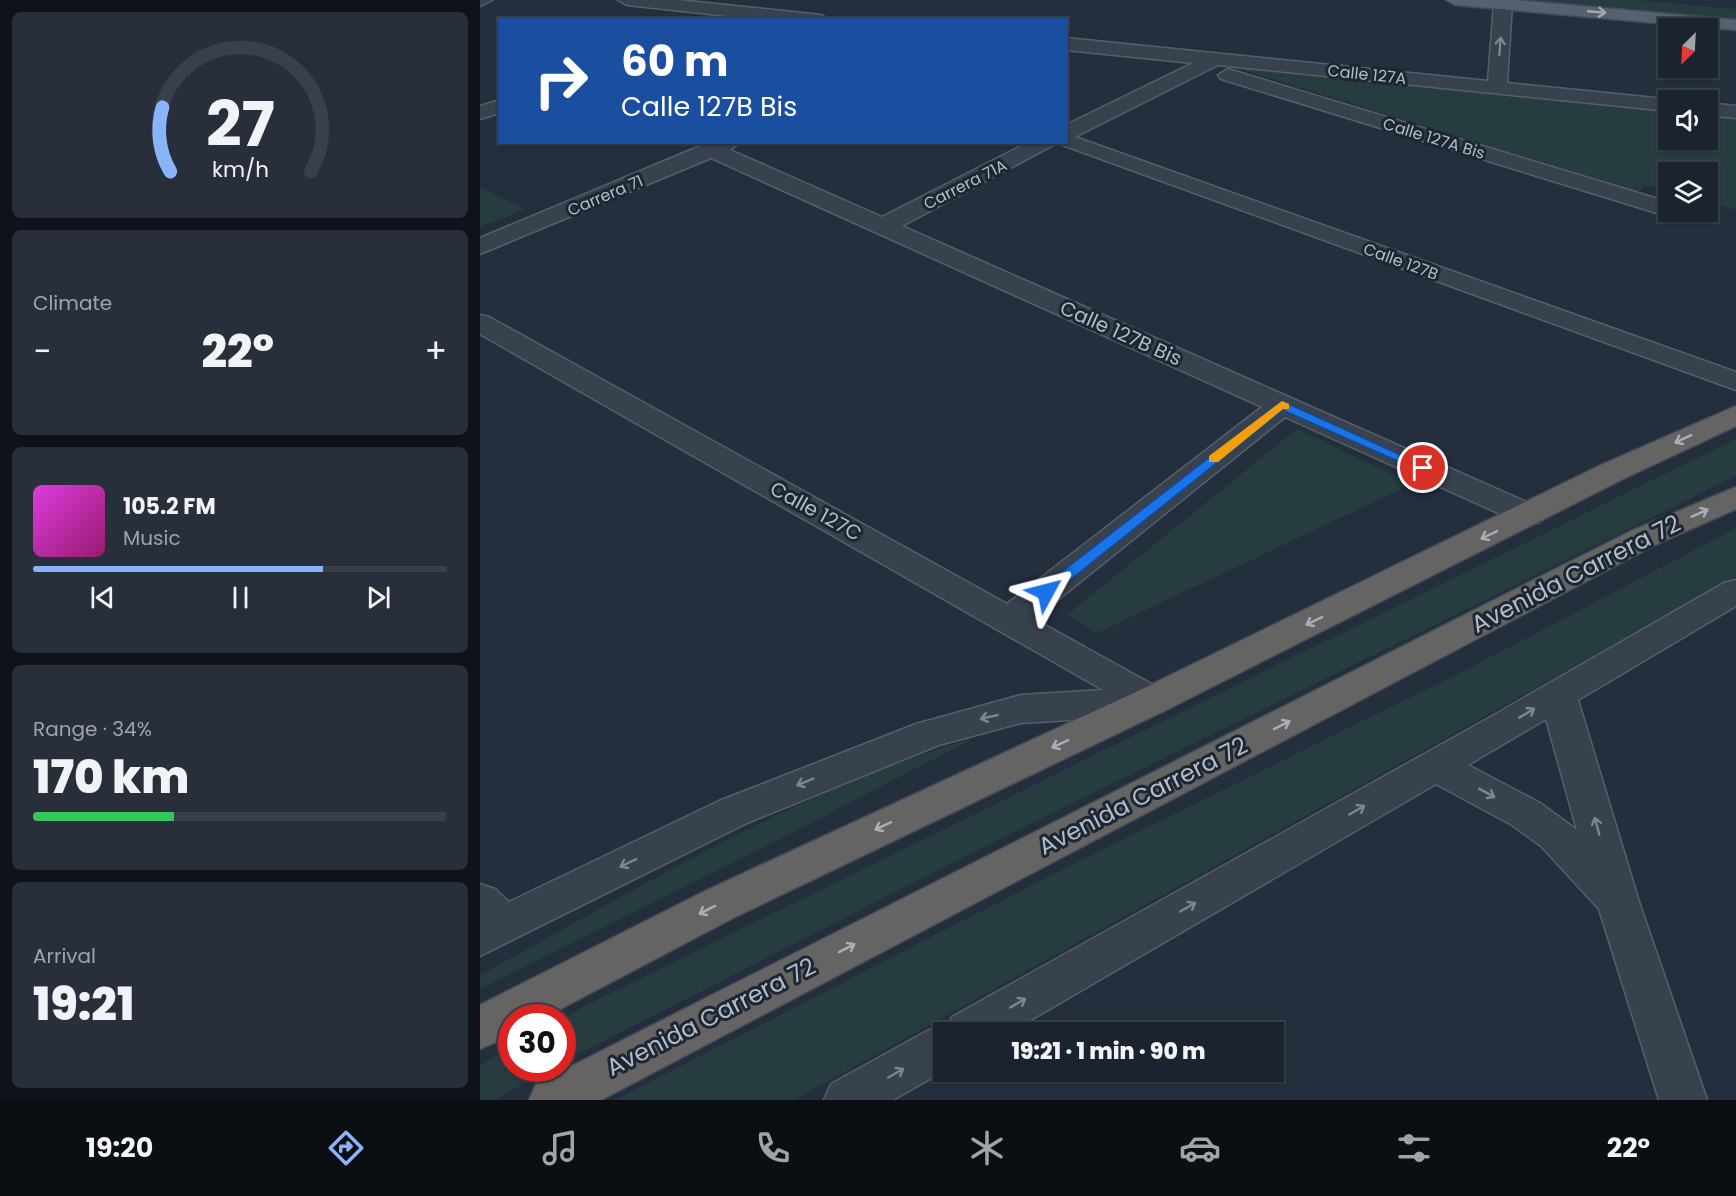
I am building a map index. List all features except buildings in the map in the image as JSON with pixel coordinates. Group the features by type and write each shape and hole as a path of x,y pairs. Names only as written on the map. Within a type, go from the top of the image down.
{"highway":[{"path":"480,1028 720,904 1151,701 1614,471 1736,415"},
{"name":"Avenida Carrera 72","path":"569,1093 1643,538 1736,497"}],"main road":[{"path":"1455,0 1736,25"}],"street":[{"path":"627,0 804,18"},
{"path":"1497,87 1503,4"},
{"path":"747,18 760,13"},
{"name":"Calle 127A","path":"1068,44 1208,63 1497,87 1658,104"},
{"path":"1068,132 1208,63"},
{"name":"Calle 127A Bis","path":"1208,63 1658,205"},
{"path":"480,113 498,107"},
{"path":"1718,110 1736,112"},
{"name":"Calle 127B","path":"1068,142 1736,382"},
{"name":"Carrera 71A","path":"883,226 1043,144"},
{"name":"Calle 127B Bis","path":"721,146 883,226 1529,515"},
{"name":"Carrera 71","path":"480,247 721,146"},
{"name":"Calle 127C","path":"480,323 1151,701"},
{"path":"1010,621 1282,405"},
{"path":"986,1022 1435,766 1736,591"},
{"path":"1558,695 1618,902 1683,1100"},
{"path":"488,921 733,812 929,734 1021,709 1151,701"},
{"path":"1435,766 1526,814 1555,834 1618,902"},
{"path":"848,1100 933,1052"}],"green space":[{"path":"1521,0 1635,0 1736,9 1736,19"},
{"path":"1230,66 1658,111 1658,150 1718,150 1718,117 1736,119 1736,210 1718,205 1718,162 1658,162 1658,188 1646,185 1638,192"},
{"path":"480,187 525,209 480,227"},
{"path":"1297,429 1412,484 1097,633 1067,615"},
{"path":"1736,439 1736,476 972,853 576,1055 576,1011"},
{"path":"1736,528 1736,577 794,1100 615,1100 1073,864 1462,672"},
{"path":"976,737 790,834 480,989 480,975 722,842 846,784"},
{"path":"498,1055 498,1082 528,1082 495,1100 480,1100 480,1065"}],"slow traffic":[{"path":"1213,459 1282,405 1285,406"}],"route":[{"path":"1046,592 1282,405 1423,468"}]}
